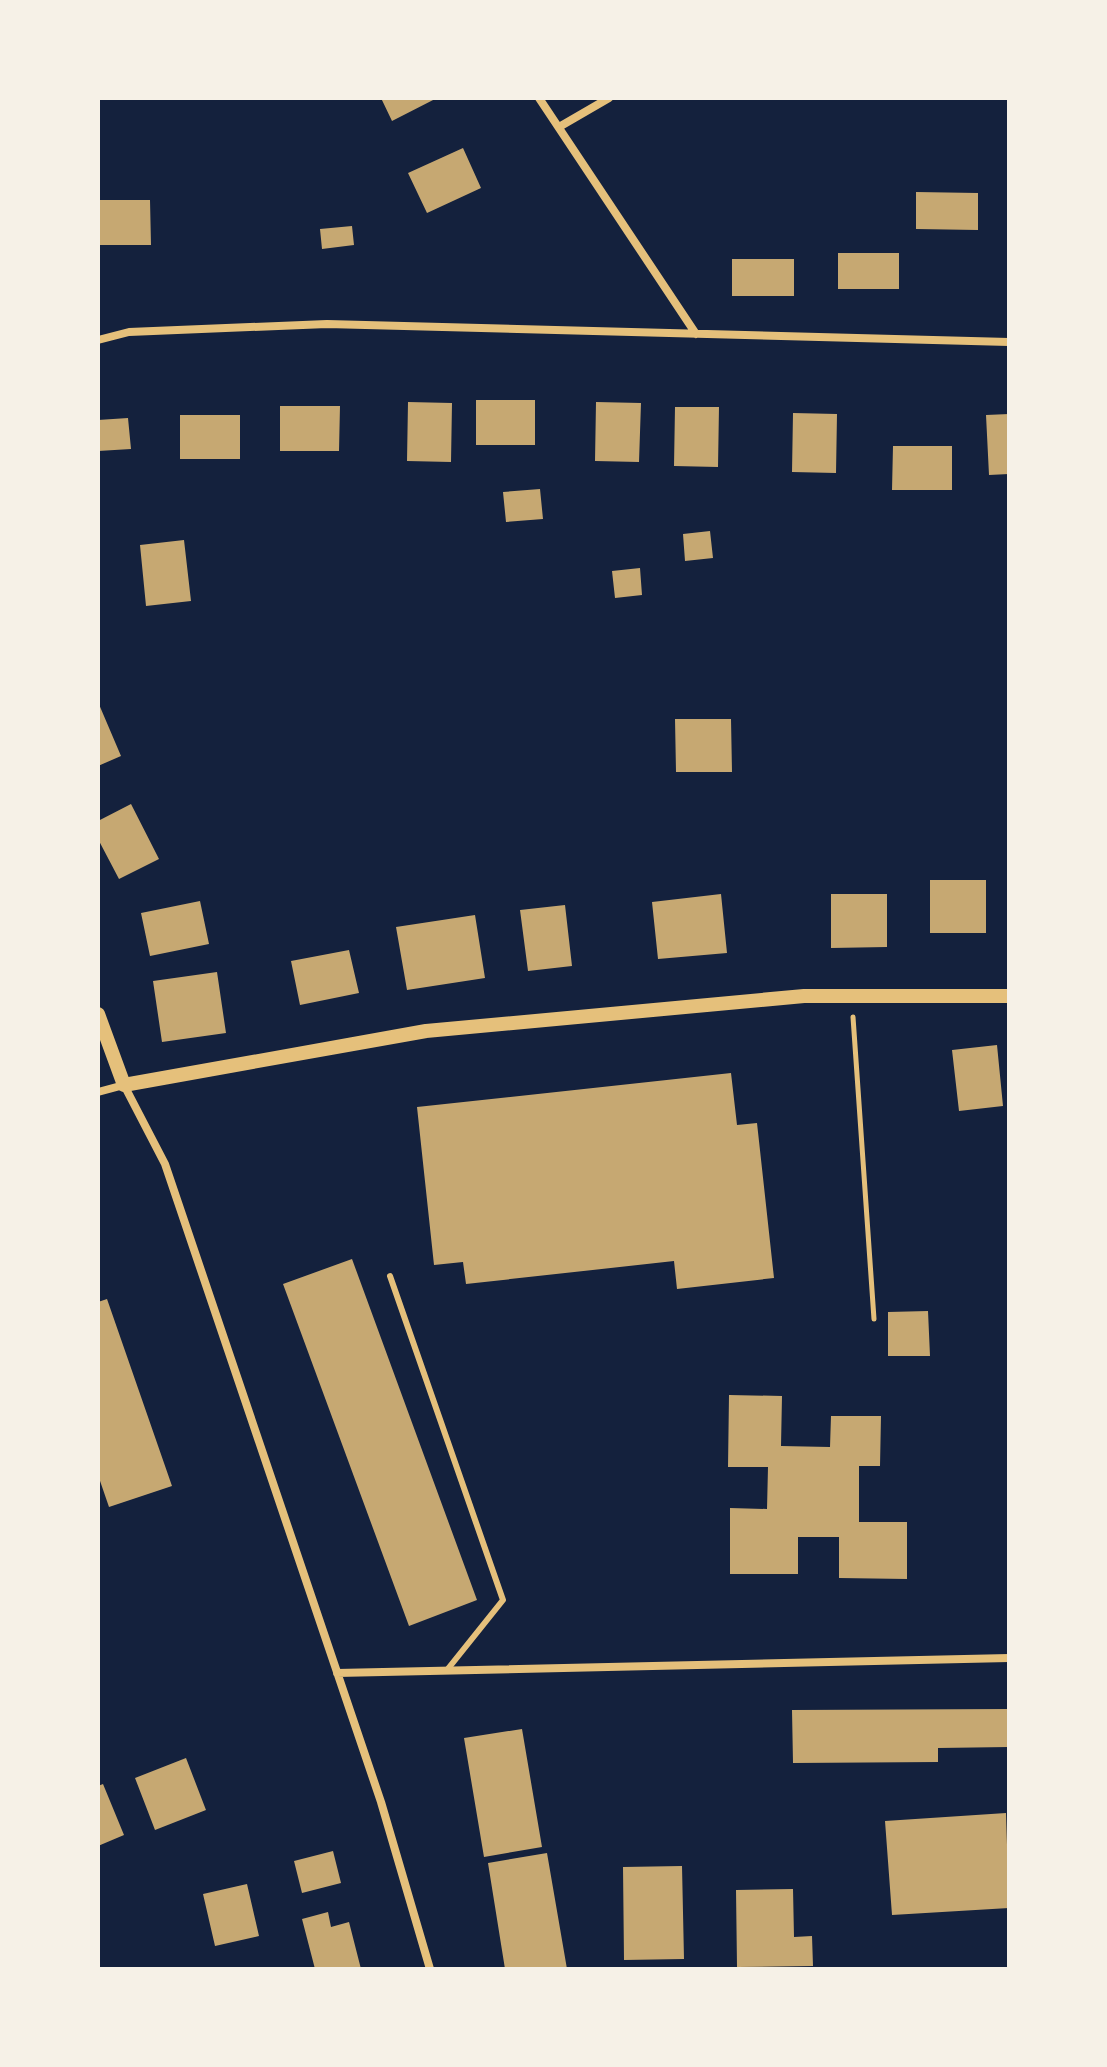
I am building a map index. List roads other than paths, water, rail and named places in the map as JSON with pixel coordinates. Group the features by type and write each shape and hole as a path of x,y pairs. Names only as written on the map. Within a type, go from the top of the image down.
{"street":[{"path":"539,98 696,334"},
{"path":"559,127 609,98"},
{"path":"98,340 129,332 327,324 1009,342"},
{"path":"98,1092 426,1031 804,996 1009,996"},
{"path":"98,1014 124,1085 165,1164 381,1802 430,1969"},
{"path":"337,1673 1009,1658"}],"lane":[{"path":"390,1276 503,1600 447,1670"}]}
